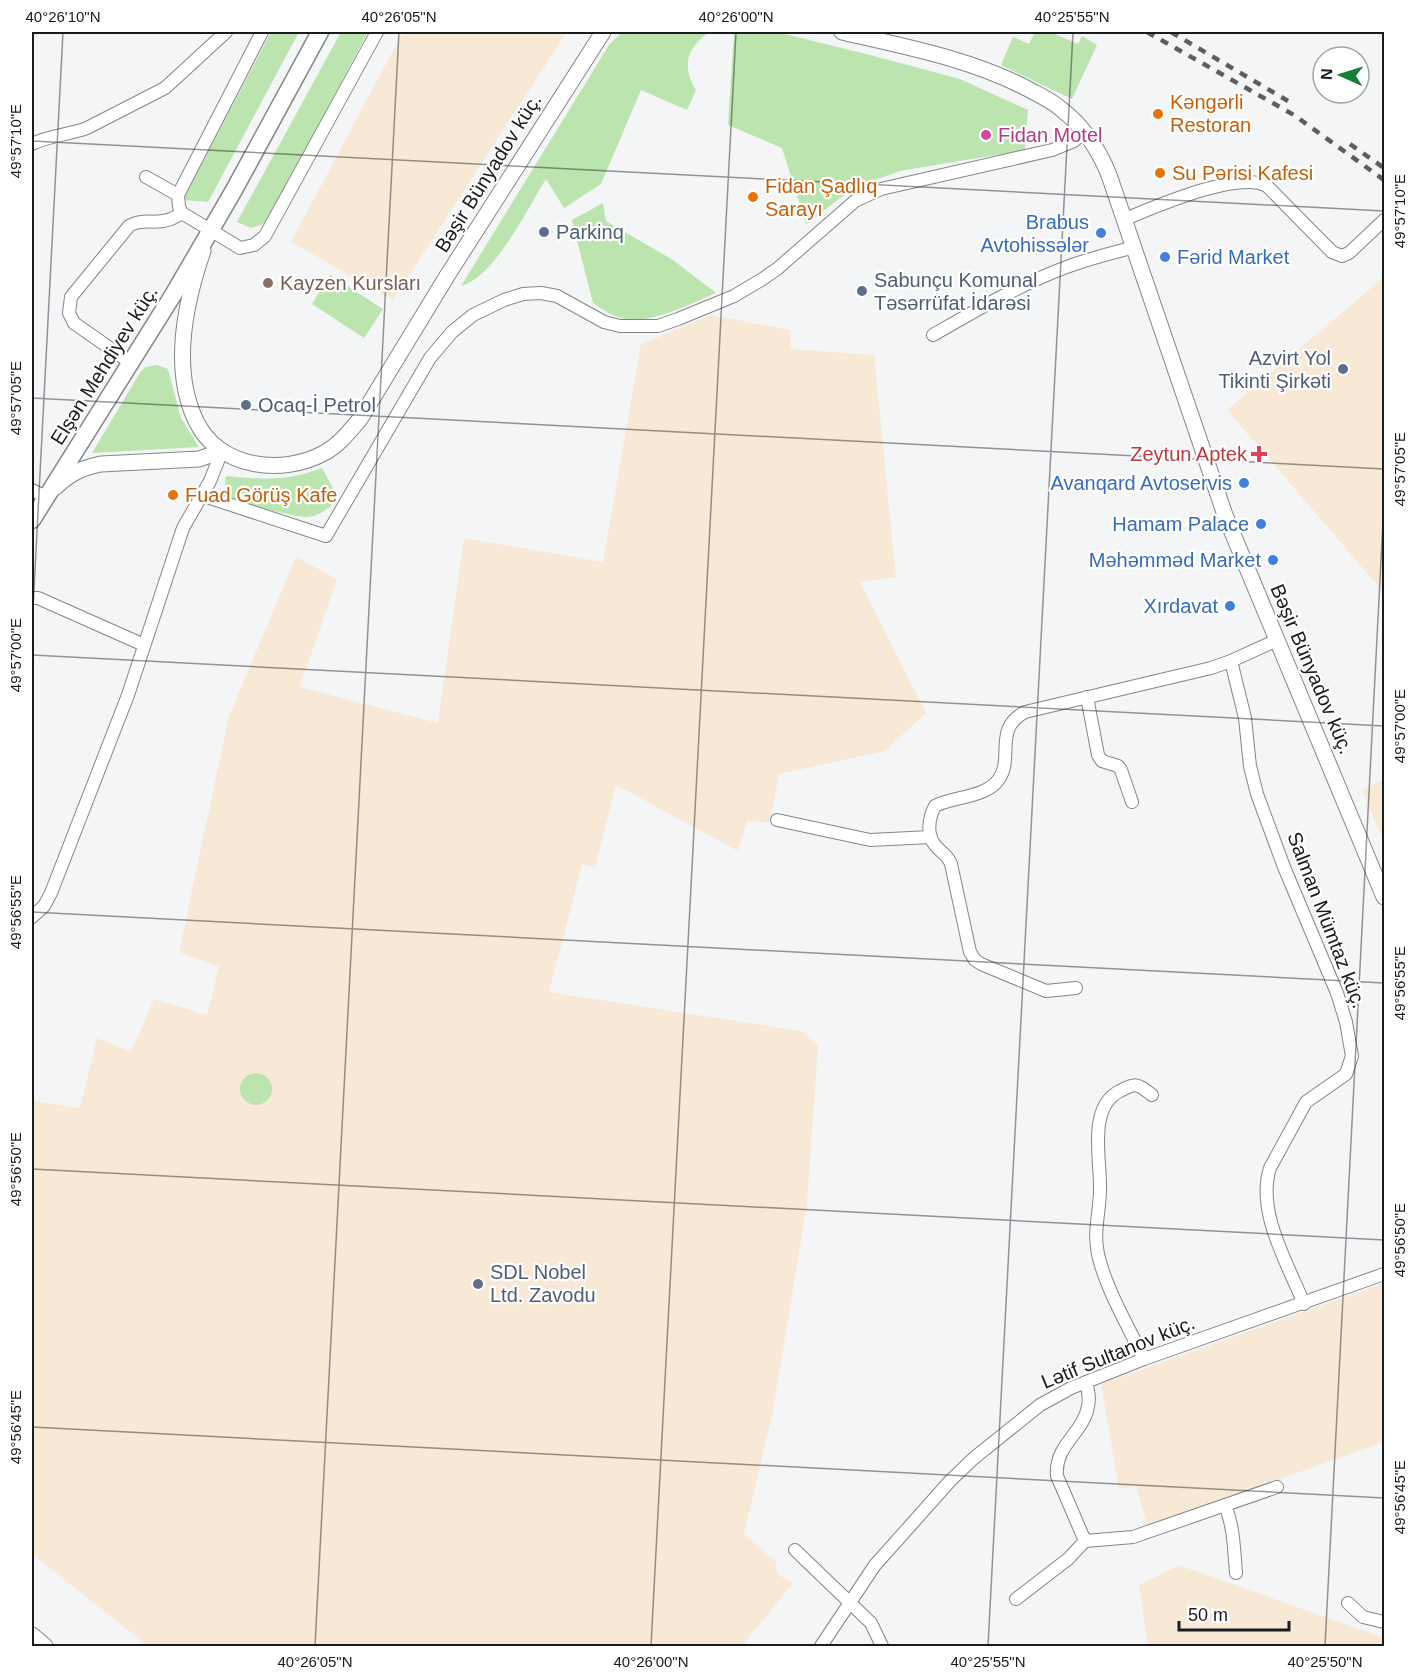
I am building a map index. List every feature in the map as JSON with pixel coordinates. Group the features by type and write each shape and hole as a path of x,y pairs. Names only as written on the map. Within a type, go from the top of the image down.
{"main road":[{"name":"Elşən Mehdiyev küç.","path":"32,520 39,493 131,363 210,231 320,32"}],"street":[{"path":"32,144 53,135 87,128 165,88 226,32"},
{"path":"262,32 178,195 182,213 240,248 254,245 265,236 377,32"},
{"name":"Bəşir Bünyadov küç.","path":"222,451 251,463 283,466 317,457 349,433 360,419 447,276 603,32"},
{"name":"Bəşir Bünyadov küç.","path":"842,32 960,62 1009,80 1061,108 1084,132 1105,163 1225,516 1384,897"},
{"path":"201,495 326,536 430,358 452,332 473,315 504,300 523,294 541,293 557,296 604,322 630,327 658,326 716,304 761,280 777,269 855,201 868,194 881,189 1052,150 1074,141 1084,132"},
{"path":"146,177 178,195"},
{"path":"1125,219 1195,192 1255,182 1268,186 1332,252 1342,256 1349,254 1384,220"},
{"path":"131,363 74,323 69,313 71,297 129,226 136,221 162,221 182,213"},
{"path":"210,231 189,298 183,359 185,383 196,421 203,434 222,451"},
{"path":"933,335 985,306 1061,269 1135,247"},
{"path":"39,493 74,471 87,467 101,464 199,459 222,451"},
{"path":"32,917 44,906 51,893 98,776 183,528 215,469 222,451"},
{"path":"32,598 38,598 144,645"},
{"path":"1076,988 1046,992 975,960 970,952 949,857 935,845 931,837 931,813 935,806 986,790 999,780 1008,728 1012,720 1025,712 1172,678 1231,661 1277,640"},
{"name":"Salman Mümtaz küç.","path":"1231,661 1246,726 1250,766 1257,794 1284,867 1337,993 1346,1022 1352,1056 1346,1074 1306,1102 1270,1168 1267,1179 1270,1221 1304,1304"},
{"path":"1087,697 1098,755 1102,761 1118,766 1121,770 1132,802"},
{"path":"777,820 870,840 931,837"},
{"path":"1144,1359 1103,1271 1098,1255 1096,1222 1100,1190 1097,1151 1098,1136 1108,1100 1115,1093 1133,1084 1139,1085 1152,1095"},
{"name":"Lətif Sultanov küç.","path":"821,1647 849,1601 875,1565 950,1481 974,1458 1040,1405 1086,1382 1144,1359 1384,1274"},
{"path":"1085,1541 1057,1476 1056,1467 1058,1456 1082,1422 1088,1408 1089,1397 1086,1382"},
{"path":"1016,1599 1068,1559 1085,1541 1133,1537 1277,1487"},
{"path":"1225,1505 1233,1533 1236,1573"},
{"path":"795,1550 871,1623 882,1647"},
{"path":"1348,1604 1363,1617 1384,1622"},
{"path":"32,1635 45,1647"}],"shaded area":[{"path":"403,32 567,32 393,300 291,242"},
{"name":"Azvirt Yol Tikinti Şirkəti","path":"1384,277 1384,593 1227,410"},
{"path":"711,315 790,330 791,349 874,355 896,577 860,582 926,713 885,751 779,774 770,823 747,821 738,851 616,785 595,867 582,864 549,992 801,1031 818,1045 807,1204 772,1416 744,1534 776,1562 777,1574 793,1583 742,1646 148,1646 32,1554 32,1101 80,1108 97,1038 131,1052 154,999 207,1015 219,967 179,952 229,716 296,557 337,579 300,687 438,723 464,538 603,562 641,344"},
{"path":"1384,779 1384,842 1362,790"},
{"path":"1384,1283 1384,1442 1147,1526 1136,1485 1119,1489 1101,1384"},
{"path":"1179,1565 1384,1638 1384,1646 1148,1646 1139,1585"}],"green space":[{"path":"271,32 299,32 208,202 183,200"},
{"path":"341,32 368,32 266,223 251,228 237,222"},
{"path":"622,32 710,32 696,44 689,57 689,72 696,90 687,110 641,90 601,184 564,208 546,179 498,256 474,280 461,286 609,45"},
{"path":"734,32 777,32 960,79 1028,110 1025,150 900,171 855,187 806,224 782,148 728,125"},
{"path":"1035,32 1050,32 1078,44 1082,36 1097,45 1072,99 1001,65 1013,37 1029,44"},
{"path":"603,203 606,221 673,260 716,293 672,312 636,320 617,317 593,303 572,220"},
{"path":"330,275 383,309 364,338 312,304"},
{"path":"157,365 168,369 181,418 199,447 92,453 141,371 146,367"},
{"path":"322,468 335,492 333,504 322,512 308,517 239,501 230,495 225,484 227,476 275,478 298,475"},
{"path":"256,1073 267,1078 272,1089 267,1100 256,1105 245,1100 240,1089 245,1078"}],"railway":[{"path":"1147,32 1294,115 1384,180"},
{"path":"1171,32 1288,101"},
{"path":"1350,144 1384,168"}],"place":[{"name":"Kəngərli Restoran","path":"1158,114"},
{"name":"Fidan Motel","path":"986,135"},
{"name":"Su Pərisi Kafesi","path":"1160,173"},
{"name":"Fidan Şadlıq Sarayı","path":"753,197"},
{"name":"Parkinq","path":"544,232"},
{"name":"Brabus Avtohissələr","path":"1101,233"},
{"name":"Fərid Market","path":"1165,257"},
{"name":"Kayzen Kursları","path":"268,283"},
{"name":"Sabunçu Komunal Təsərrüfat İdarəsi","path":"862,291"},
{"name":"Azvirt Yol Tikinti Şirkəti","path":"1343,369"},
{"name":"Ocaq-İ Petrol","path":"246,405"},
{"name":"Zeytun Aptek","path":"1259,454"},
{"name":"Avanqard Avtoservis","path":"1244,483"},
{"name":"Fuad Görüş Kafe","path":"173,495"},
{"name":"Hamam Palace","path":"1261,524"},
{"name":"Məhəmməd Market","path":"1273,560"},
{"name":"Xırdavat","path":"1230,606"},
{"name":"SDL Nobel Ltd. Zavodu","path":"478,1284"}]}
